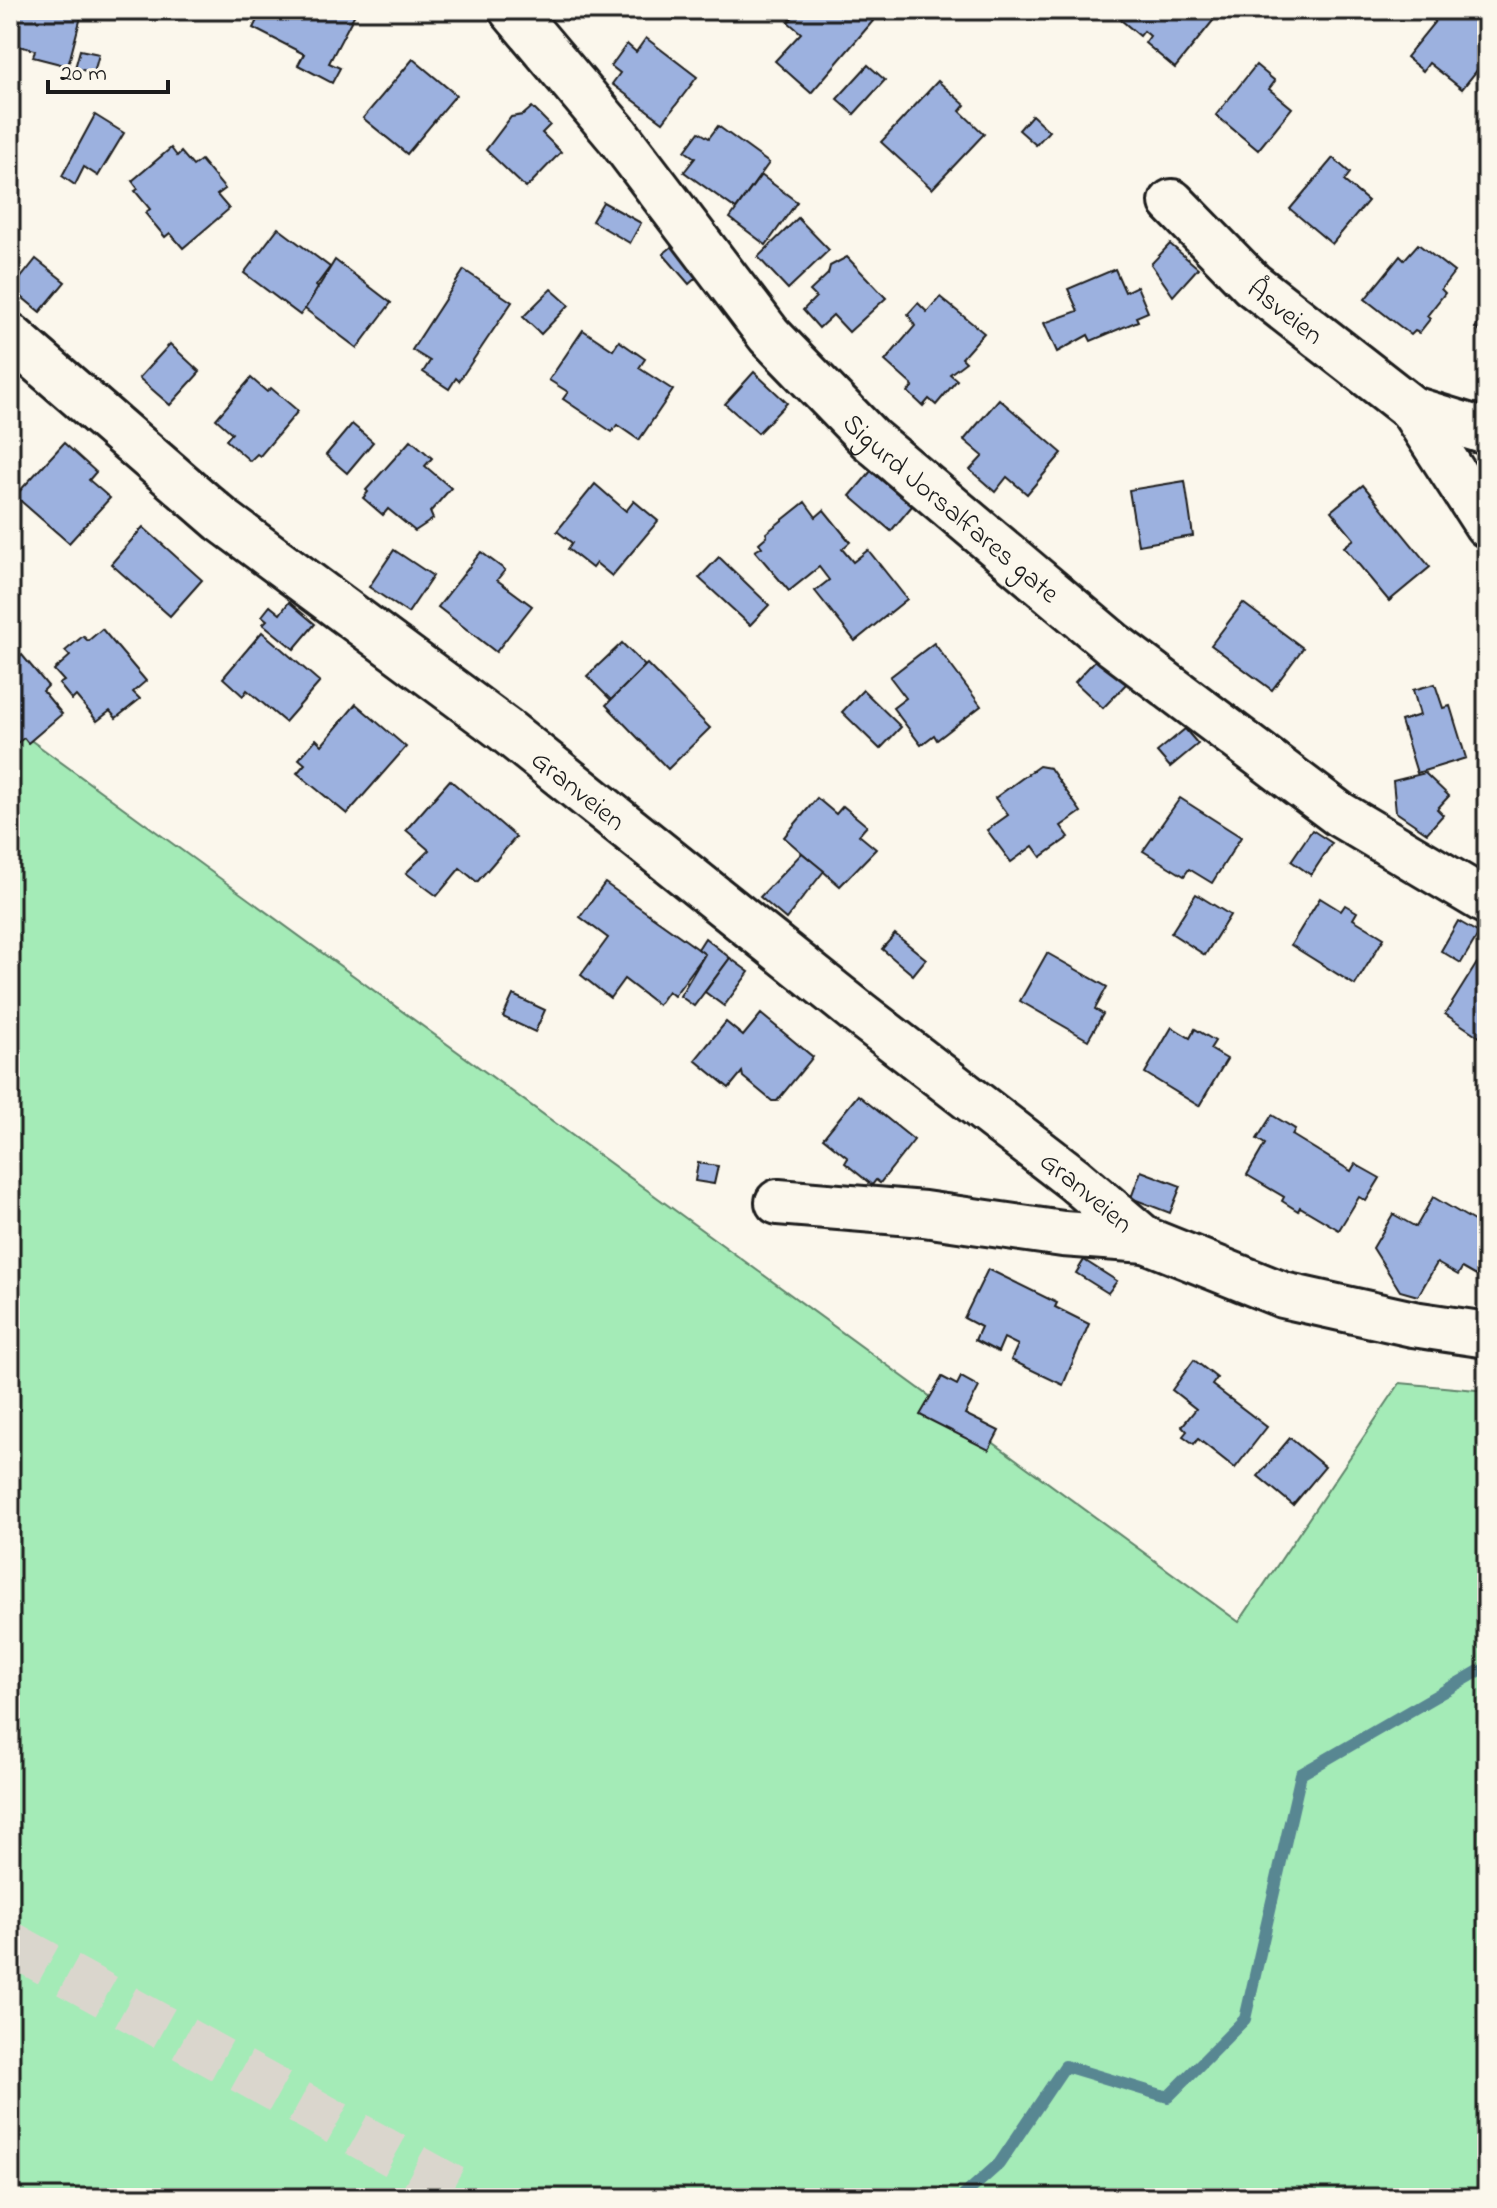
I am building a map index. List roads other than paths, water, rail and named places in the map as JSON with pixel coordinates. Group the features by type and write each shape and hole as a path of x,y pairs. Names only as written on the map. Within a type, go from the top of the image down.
{"street":[{"name":"Sigurd Jorsalfares gate","path":"512,10 618,136 769,335 870,439 1114,645 1327,804 1487,902"},
{"name":"Åsveien","path":"1172,202 1252,284 1412,409 1487,525"},
{"name":"Granveien","path":"11,336 222,520 504,729 860,1014 1074,1179 1146,1240"},
{"name":"Åsveien","path":"1412,409 1487,432"},
{"name":"Granveien","path":"778,1202 924,1214 1063,1234 1146,1240 1283,1295 1413,1324 1487,1335"}],"waterway":[{"path":"961,2198 999,2164 1065,2066 1168,2097 1245,2019 1301,1774 1479,1671 1487,1670"}],"tunnel":[{"path":"10,1943 472,2198"}]}
